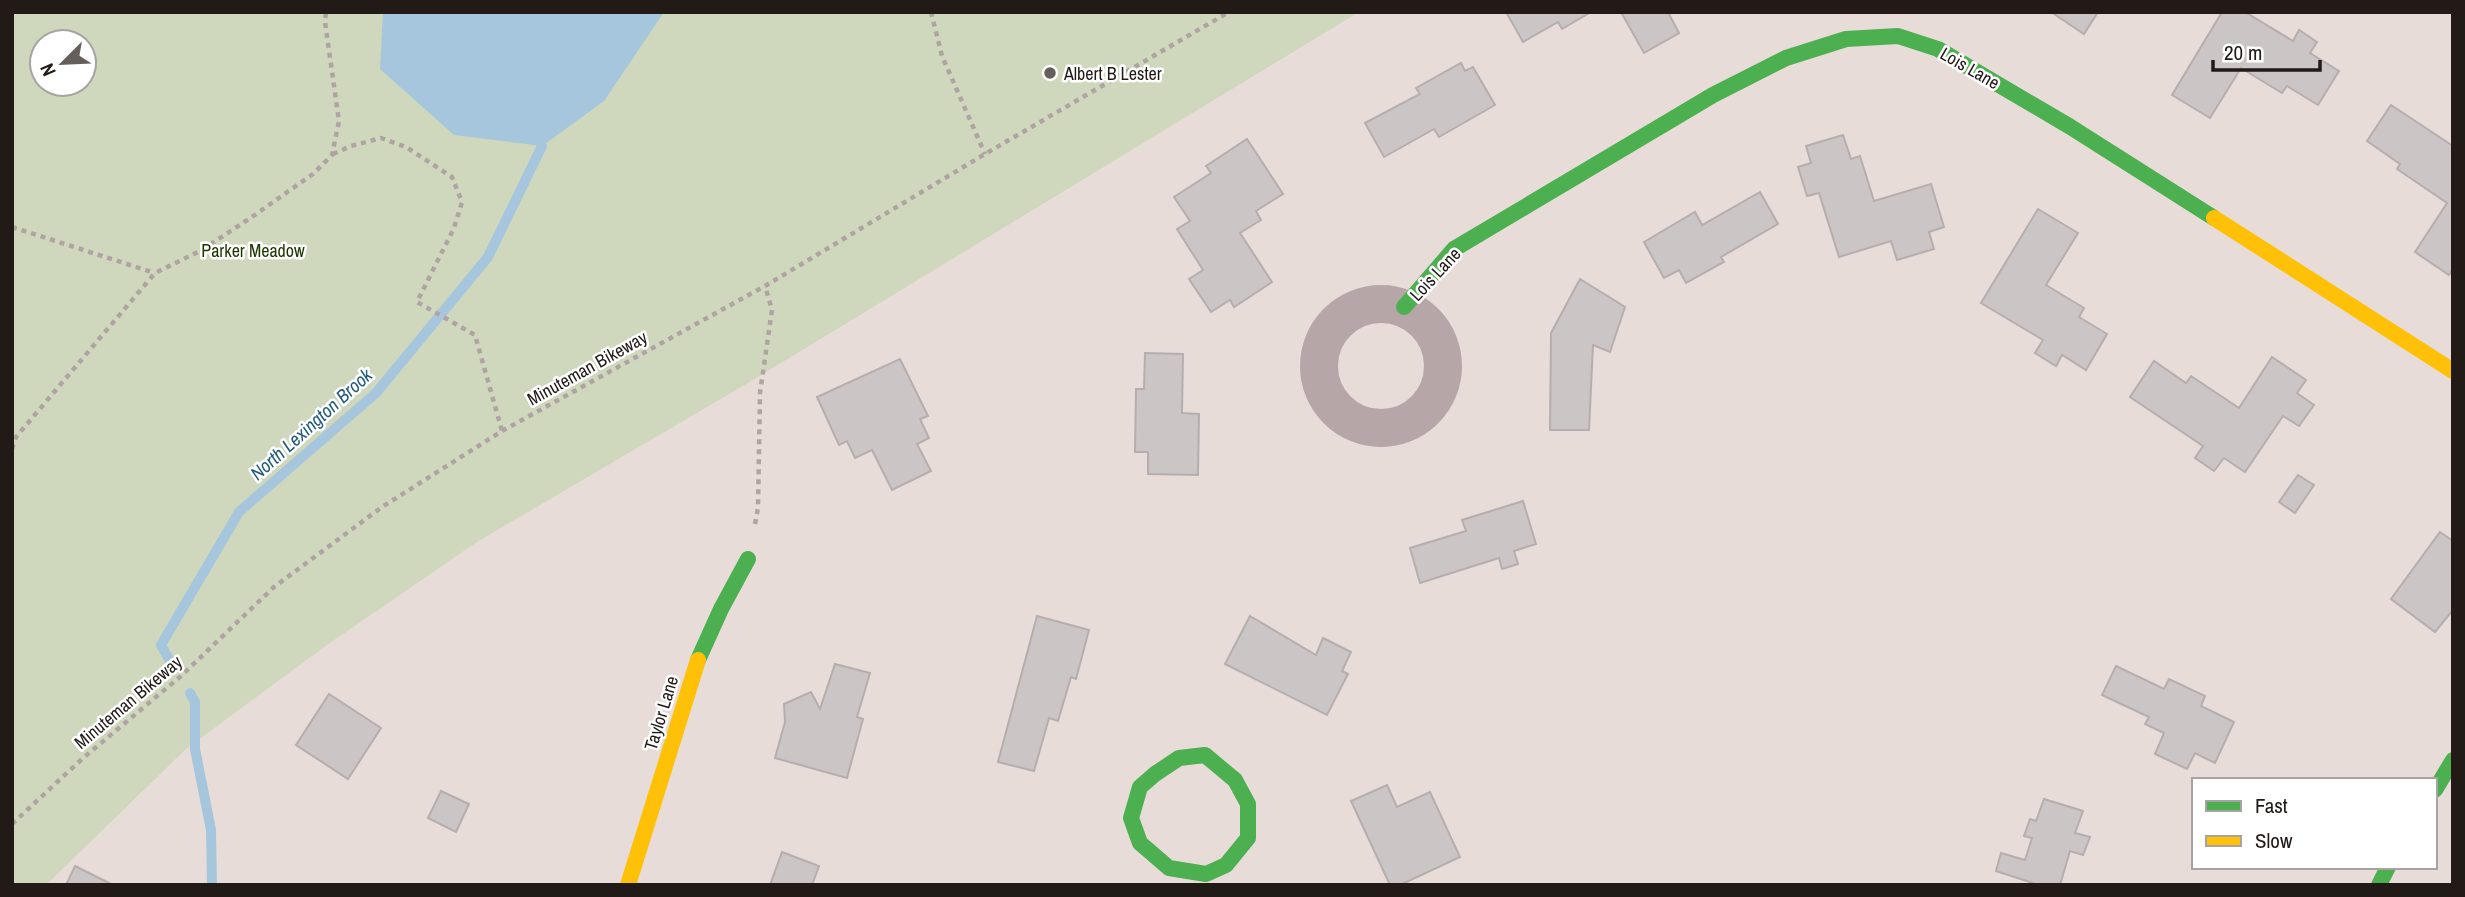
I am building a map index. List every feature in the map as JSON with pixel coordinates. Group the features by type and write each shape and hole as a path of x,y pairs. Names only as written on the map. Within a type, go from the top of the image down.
{"street":[{"name":"Lois Lane","path":"1405,307 1454,249 1713,95 1786,58 1846,39 1898,36 1938,49 2069,126 2453,372"},
{"name":"Taylor Lane","path":"628,885 696,665 720,609 748,559"},
{"path":"1205,755 1216,762 1235,780 1248,804 1248,838 1233,875 1169,868 1140,843 1131,818 1140,787 1179,758 1205,755"},
{"path":"2437,787 2453,760"},
{"path":"2379,885 2387,869"}],"path":[{"path":"326,12 339,121 332,155"},
{"path":"931,12 942,56 985,154"},
{"name":"Minuteman Bikeway","path":"12,824 82,759 181,676 274,587 382,507 502,431 765,286 1229,12"},
{"path":"12,449 16,437 155,272 202,250 249,219 313,174 332,155 351,146 381,138 406,147 452,177 461,202 454,228 417,302 475,335 502,431"},
{"path":"12,227 155,272"},
{"path":"748,559 758,508 760,393 772,310 765,286"}],"green space":[{"name":"Parker Meadow","path":"12,12 1359,12 758,377 477,542 327,645 186,749 46,885 12,885"}],"water":[{"path":"383,12 664,12 604,101 542,146 454,135 380,69"}],"building":[{"path":"1506,12 1591,12 1562,29 1558,22 1523,42"},
{"path":"1621,12 1668,12 1679,33 1644,53"},
{"path":"2098,12 2084,34 2054,14"},
{"path":"2222,12 2245,12 2293,41 2299,30 2317,42 2310,53 2339,71 2318,105 2287,86 2282,93 2241,68 2210,118 2172,95"},
{"path":"1461,63 1465,71 1473,67 1495,105 1439,137 1434,129 1384,157 1365,123 1420,94 1416,88"},
{"path":"2391,105 2453,146 2453,269 2449,275 2415,252 2447,203 2397,169 2400,164 2367,141"},
{"path":"1843,135 1851,159 1860,156 1874,201 1931,184 1944,227 1929,232 1934,249 1897,260 1891,241 1839,257 1819,193 1807,196 1798,167 1811,163 1806,146"},
{"path":"1247,139 1283,194 1256,211 1261,220 1240,233 1272,282 1234,307 1230,300 1211,312 1189,279 1203,270 1177,229 1190,221 1174,197 1211,173 1206,166"},
{"path":"1760,192 1778,224 1721,257 1724,262 1686,283 1679,270 1664,278 1644,242 1695,212 1702,225"},
{"path":"2038,209 2078,233 2046,285 2084,308 2079,317 2107,334 2086,370 2062,355 2056,366 2035,353 2043,340 1981,303"},
{"path":"1580,279 1625,307 1610,352 1593,345 1589,430 1550,430 1551,333"},
{"path":"1145,353 1183,354 1182,413 1199,414 1198,475 1148,474 1148,452 1135,452 1136,389 1144,389"},
{"path":"2272,357 2306,380 2297,393 2314,405 2299,426 2283,416 2245,472 2224,458 2214,471 2195,458 2203,446 2130,397 2154,361 2186,383 2191,376 2239,408"},
{"path":"900,359 928,416 920,419 929,438 917,444 931,471 892,490 872,450 855,458 847,441 839,445 817,397"},
{"path":"2298,475 2314,485 2295,513 2279,502"},
{"path":"1523,501 1536,544 1514,551 1518,564 1502,569 1499,558 1420,583 1410,548 1466,531 1462,520"},
{"path":"2440,532 2453,541 2453,610 2435,632 2391,599"},
{"path":"1037,616 1089,630 1076,679 1071,677 1058,721 1049,718 1034,771 998,762"},
{"path":"1250,616 1316,655 1323,638 1351,652 1342,671 1348,674 1327,715 1225,664"},
{"path":"835,664 870,673 857,717 863,719 847,778 775,758 785,722 784,704 811,692 820,709"},
{"path":"2116,666 2164,689 2169,679 2205,696 2201,706 2234,722 2215,763 2195,753 2187,769 2155,754 2164,733 2145,724 2149,717 2102,695"},
{"path":"329,694 381,728 348,779 296,745"},
{"path":"1387,785 1397,807 1430,792 1460,857 1400,885 1390,885 1351,801"},
{"path":"441,791 469,804 456,832 428,818"},
{"path":"2044,799 2083,811 2075,833 2090,837 2083,855 2070,851 2060,885 2039,885 1996,871 2001,853 2025,860 2032,838 2024,836 2030,819 2036,821"},
{"path":"782,852 819,866 812,885 770,885"},
{"path":"75,866 113,885 66,885"}],"waterway":[{"name":"North Lexington Brook","path":"170,661 161,645 239,512 376,393 488,257 542,146"},
{"name":"North Lexington Brook","path":"190,693 195,702 195,749 211,830 212,885"}],"traffic: fast":[{"path":"1404,307 1454,249 1713,95 1786,58 1846,39 1898,36 1938,49 2069,126 2214,218"},
{"path":"698,660 748,559"},
{"path":"1205,755 1235,780 1248,804 1248,838 1226,865 1206,874 1169,868 1140,843 1131,818 1140,787 1155,774 1179,758 1205,755"},
{"path":"2437,787 2453,760"},
{"path":"2379,885 2387,869"}],"traffic: slow":[{"path":"2214,218 2453,371"},
{"path":"628,885 698,660"}],"place":[{"name":"Albert B Lester","path":"1050,73"}]}
